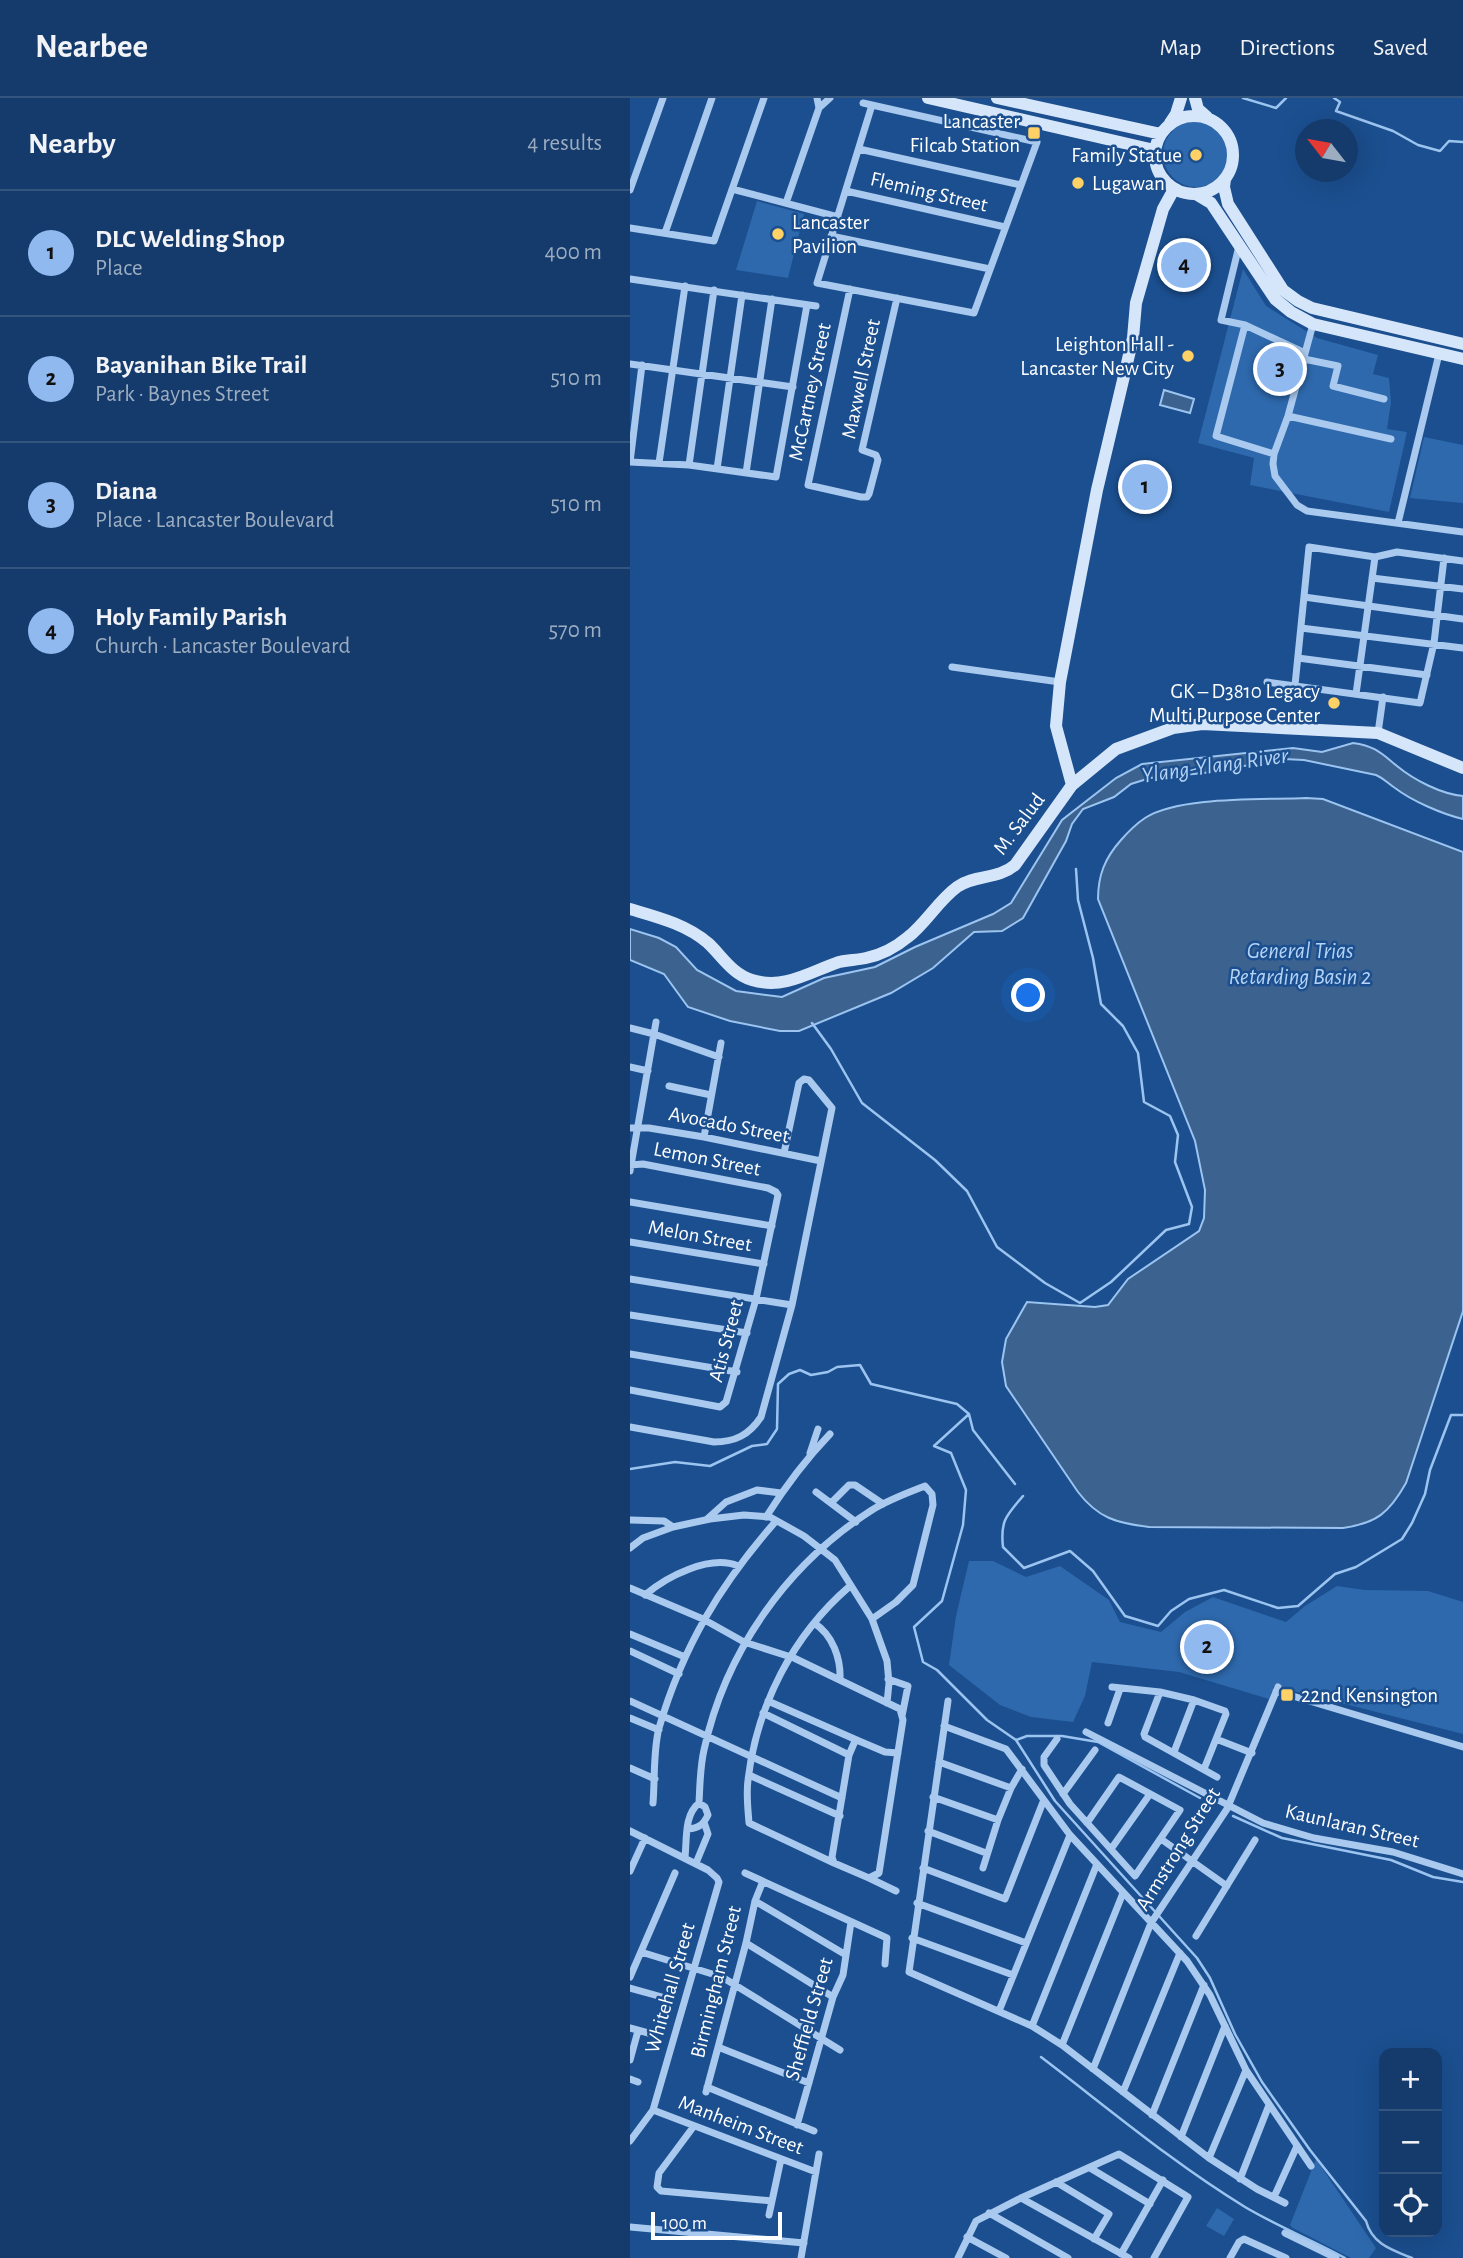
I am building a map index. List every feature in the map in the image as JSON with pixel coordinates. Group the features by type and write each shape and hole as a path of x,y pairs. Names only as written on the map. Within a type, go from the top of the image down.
{"street":[{"path":"630,190 663,98"},
{"path":"665,233 712,98"},
{"path":"630,228 714,241 764,98"},
{"path":"817,98 819,108"},
{"path":"786,203 819,108 830,98"},
{"path":"928,98 1150,149 1160,176 1174,189 1196,194 1211,203 1275,299 1291,312 1313,324 1463,359"},
{"path":"1155,157 1165,129 1177,114 1181,98"},
{"path":"1195,98 1198,109 1223,127 1231,138 1234,160 1223,187 1228,204 1283,290 1312,308 1463,344"},
{"path":"1004,99 1165,129 1181,117 1208,117"},
{"path":"863,103 873,105 1037,142 974,313 817,283 873,105"},
{"path":"859,149 1021,185"},
{"path":"1196,194 1212,190 1226,179"},
{"path":"732,189 838,216"},
{"path":"1072,785 1056,726 1060,682 1097,490 1133,338 1136,303 1163,209 1174,189"},
{"name":"Fleming Street","path":"846,191 1006,227"},
{"path":"831,236 990,270"},
{"path":"1239,246 1221,320 1245,325 1304,356 1338,366 1333,386 1384,399"},
{"path":"630,279 816,306"},
{"path":"659,464 685,286"},
{"name":"McCartney Street","path":"850,289 808,485 867,497"},
{"path":"689,465 714,290"},
{"path":"718,469 743,295"},
{"name":"Maxwell Street","path":"867,497 878,457 862,450 897,298"},
{"path":"746,473 772,299"},
{"path":"642,365 630,462 689,465 776,477 807,305"},
{"path":"1313,324 1288,416 1274,454 1275,476 1297,505 1307,512 1463,532"},
{"path":"1216,436 1245,325"},
{"path":"1398,523 1439,354"},
{"path":"630,364 793,387"},
{"path":"1218,387 1228,389"},
{"path":"1288,416 1391,439"},
{"path":"1208,434 1274,454"},
{"path":"1295,685 1309,547 1375,557 1397,552 1463,561"},
{"path":"1356,694 1375,557"},
{"path":"1267,682 1420,703 1434,643 1444,558"},
{"path":"1372,578 1463,589"},
{"path":"1304,597 1463,619"},
{"path":"1301,628 1463,648"},
{"path":"1298,657 1426,675"},
{"path":"952,667 1060,682"},
{"path":"1378,733 1383,698"},
{"name":"M. Salud","path":"630,909 671,921 691,932 708,943 731,967 752,980 794,981 844,961 878,955 909,936 957,887 970,881 1006,873 1015,865 1072,785 1116,749 1173,728 1202,724 1378,733 1463,768"},
{"path":"630,1167 634,1128 648,1071 656,1022"},
{"path":"630,1028 719,1056"},
{"path":"704,1137 721,1043"},
{"path":"630,1067 648,1071"},
{"path":"630,1427 714,1442 728,1442 743,1436 761,1417 792,1305 832,1108 813,1083 804,1079 799,1083 784,1153"},
{"path":"669,1086 711,1095"},
{"name":"Avocado Street","path":"634,1128 704,1137 821,1161"},
{"name":"Lemon Street","path":"630,1167 643,1164 768,1188 776,1192"},
{"name":"Atis Street","path":"630,1390 720,1407 726,1402 756,1300 778,1200 776,1192"},
{"path":"630,1202 772,1226"},
{"name":"Melon Street","path":"630,1242 764,1264"},
{"path":"630,1279 792,1305"},
{"path":"630,1314 747,1333"},
{"path":"630,1354 737,1372"},
{"path":"809,1457 818,1429"},
{"path":"766,1517 781,1493 830,1434"},
{"path":"831,1503 849,1485 856,1485 883,1504"},
{"path":"699,1803 707,1738 723,1690 744,1642 772,1601 822,1548 856,1522 883,1504 925,1486 932,1494 933,1506 913,1585 897,1602 872,1619"},
{"path":"707,1519 726,1502 757,1490 781,1493"},
{"path":"816,1492 856,1522"},
{"path":"630,1548 643,1538 673,1527 707,1519 744,1516 766,1517 776,1521 822,1548 835,1560 872,1619 887,1661 887,1703"},
{"path":"630,1520 664,1521 673,1527"},
{"path":"653,1803 659,1730 685,1657 703,1619 738,1566 776,1521"},
{"path":"645,1595 659,1583 684,1571 712,1564 732,1563 738,1566"},
{"path":"850,1586 814,1623 790,1657 768,1701 751,1757 748,1823 896,1891"},
{"path":"630,1588 703,1619 744,1642 790,1657 900,1709 902,1717"},
{"path":"814,1623 823,1629 831,1640 841,1670 840,1681"},
{"path":"630,1634 685,1657"},
{"path":"630,1651 679,1674"},
{"path":"869,1878 879,1873 908,1686 888,1679"},
{"path":"1112,1687 1160,1692 1225,1711 1203,1769"},
{"path":"1108,1723 1121,1689"},
{"name":"Armstrong Street","path":"1093,2069 1152,1920 1228,1806 1277,1689 1463,1747"},
{"path":"1160,1692 1145,1737 1217,1777"},
{"path":"1174,1752 1194,1700"},
{"path":"630,1701 842,1798"},
{"path":"768,1701 885,1752 898,1753"},
{"path":"948,1701 909,1972 1032,2026 1062,2045 1209,2158 1240,2179 1285,2203"},
{"path":"764,1713 849,1755"},
{"path":"630,1718 659,1730"},
{"path":"944,1726 1000,1745 1011,1753 1043,1802 1070,1835 1180,1953 1204,1985 1245,2070 1311,2166"},
{"name":"Kaunlaran Street","path":"1086,1732 1263,1823 1292,1833 1383,1850 1463,1874"},
{"path":"1057,1739 1043,1761 1063,1794 1087,1823 1135,1876 1180,1810 1119,1777 1087,1823"},
{"path":"1216,1739 1252,1753"},
{"path":"834,1863 832,1857 849,1755 855,1741 859,1741"},
{"path":"1063,1794 1095,1750"},
{"path":"939,1762 1011,1788"},
{"path":"630,1768 654,1779"},
{"path":"983,1868 998,1820 1022,1769"},
{"path":"749,1775 840,1816"},
{"path":"1111,1849 1150,1794"},
{"path":"933,1797 998,1820"},
{"path":"923,1868 1005,1899 1043,1802"},
{"path":"688,1829 697,1828 708,1815 705,1807 699,1803"},
{"path":"685,1857 688,1819 692,1808 699,1803"},
{"path":"630,1830 696,1863 708,1834 704,1822"},
{"path":"928,1831 986,1853"},
{"path":"999,2011 1070,1835"},
{"path":"630,1871 645,1838"},
{"path":"1161,1839 1227,1885"},
{"path":"1196,1936 1255,1840"},
{"name":"Whitehall Street","path":"630,2141 653,2110 718,1888 718,1878 696,1863"},
{"path":"1032,2026 1097,1864"},
{"path":"630,1977 675,1872"},
{"path":"744,1873 887,1938 885,1964"},
{"name":"Birmingham Street","path":"763,1881 755,1901 707,2090 797,2124"},
{"path":"1062,2045 1123,1893"},
{"path":"755,1901 846,1955"},
{"path":"918,1903 1026,1942"},
{"name":"Sheffield Street","path":"797,2124 834,1997 843,1975 851,1922"},
{"path":"912,1938 1013,1975"},
{"path":"746,1943 834,1997"},
{"path":"641,1952 722,1977 840,2050"},
{"path":"1123,2092 1180,1953"},
{"path":"1152,2115 1204,1985"},
{"path":"630,1988 662,1997"},
{"path":"1181,2137 1225,2026"},
{"path":"630,2060 634,2029 652,2034"},
{"path":"718,2047 809,2083"},
{"path":"1209,2158 1245,2070"},
{"path":"1240,2179 1269,2105"},
{"name":"Manheim Street","path":"653,2110 816,2172"},
{"path":"797,2124 814,2131"},
{"path":"694,2126 659,2172 657,2187 661,2191 772,2201"},
{"path":"1274,2197 1297,2146"},
{"name":"Manheim Street","path":"802,2258 819,2154"},
{"path":"958,2258 976,2221 1119,2154 1188,2197 1154,2258"},
{"path":"769,2215 781,2159"},
{"path":"1090,2168 1150,2204"},
{"path":"1021,2198 1125,2256 1163,2180"},
{"path":"1056,2182 1109,2214 1094,2239"},
{"path":"989,2213 1068,2258"},
{"path":"630,2227 804,2243"},
{"path":"1285,2233 1336,2258"},
{"path":"967,2237 1006,2258"},
{"path":"1230,2258 1239,2242 1244,2239 1275,2256 1286,2258"}],"shaded area":[{"path":"1196,121 1209,124 1219,131 1226,141 1229,154 1226,167 1219,177 1209,184 1196,187 1183,184 1173,177 1166,167 1163,154 1166,141 1173,131 1183,124"},
{"path":"757,201 804,214 788,278 736,270"},
{"path":"1243,269 1266,306 1317,338 1378,355 1373,374 1389,378 1391,402 1387,429 1407,432 1389,512 1250,485 1254,458 1198,443"},
{"path":"1424,437 1463,445 1463,503 1410,498"},
{"path":"969,1561 993,1561 1026,1577 1060,1566 1109,1600 1120,1622 1161,1632 1185,1612 1213,1597 1286,1622 1305,1606 1337,1586 1365,1590 1428,1591 1463,1602 1463,1734 1274,1686 1269,1699 1179,1672 1092,1662 1085,1696 1073,1722 1031,1717 1000,1705 949,1665 956,1616"},
{"path":"1316,2159 1376,2248 1369,2258 1351,2258 1290,2225"},
{"path":"1217,2208 1234,2219 1224,2236 1206,2226"}],"water":[{"path":"1164,390 1194,399 1190,413 1160,405"},
{"name":"Ylang-Ylang River","path":"1353,743 1377,751 1428,786 1463,796 1463,819 1418,802 1376,775 1304,760 1284,759 1204,773 1150,778 1131,784 1114,797 1083,809 1072,824 1066,841 1023,918 1002,931 974,932 933,968 891,993 799,1031 780,1031 730,1021 688,1007 664,974 630,960 630,929 659,938 676,947 697,970 736,991 782,997 824,978 875,967 993,914 1011,903 1062,820 1116,778 1142,764 1293,748 1322,752"},
{"name":"General Trias Retarding Basin 2","path":"1323,799 1463,852 1463,1311 1406,1483 1394,1502 1381,1515 1365,1523 1343,1528 1149,1527 1127,1524 1109,1518 1093,1508 1078,1492 1006,1386 1002,1362 1006,1339 1027,1302 1095,1307 1108,1305 1128,1279 1199,1231 1204,1218 1205,1190 1195,1141 1098,899 1099,882 1111,853 1124,837 1142,820 1160,811 1222,800"}],"waterway":[{"path":"1243,98 1276,108 1286,98"},
{"path":"1334,98 1340,102 1336,111 1393,131 1418,145 1440,151 1449,141 1463,142"},
{"path":"812,1023 831,1049 862,1103 935,1160 967,1191 997,1247 1045,1283 1080,1303 1111,1282 1166,1230 1189,1224 1192,1207 1175,1162 1178,1135 1170,1116 1144,1102 1138,1053 1123,1026 1101,1004 1093,958 1078,900 1076,869"},
{"path":"630,1469 675,1462 710,1466 752,1446 767,1444 777,1429 778,1384 789,1374 800,1370 811,1375 828,1372 837,1367 860,1365 871,1384 957,1404 969,1414 973,1430 1015,1484"},
{"path":"969,1414 934,1446 951,1453 966,1490 963,1525 942,1601 914,1627 923,1662 937,1670 987,1720 1016,1740 1027,1736 1062,1736 1098,1742 1200,1798"},
{"path":"1023,1496 1006,1518 1003,1547 1024,1568 1070,1551 1093,1571 1125,1616 1158,1626 1171,1611 1189,1599 1224,1590 1278,1608 1298,1606 1335,1574 1356,1567 1402,1539 1425,1494 1430,1470 1451,1415 1463,1415"},
{"path":"1016,1740 1055,1801 1197,1958 1210,1978 1235,2034 1262,2082 1310,2150 1366,2221 1373,2235 1384,2245 1412,2258"},
{"path":"1233,1816 1282,1838 1391,1860 1433,1877 1463,1882"},
{"path":"1041,2057 1166,2154 1218,2190 1257,2214 1345,2258"}],"place":[{"name":"Lancaster Filcab Station","path":"1034,133"},
{"name":"Family Statue","path":"1196,155"},
{"name":"Lugawan","path":"1078,183"},
{"name":"Lancaster Pavilion","path":"778,234"},
{"name":"Holy Family Parish","path":"1184,265"},
{"name":"Leighton Hall - Lancaster New City","path":"1188,356"},
{"name":"Diana","path":"1280,369"},
{"name":"DLC Welding Shop","path":"1145,487"},
{"name":"GK – D3810 Legacy Multi Purpose Center","path":"1334,703"},
{"name":"Bayanihan Bike Trail","path":"1207,1647"},
{"name":"22nd Kensington","path":"1287,1695"}]}
